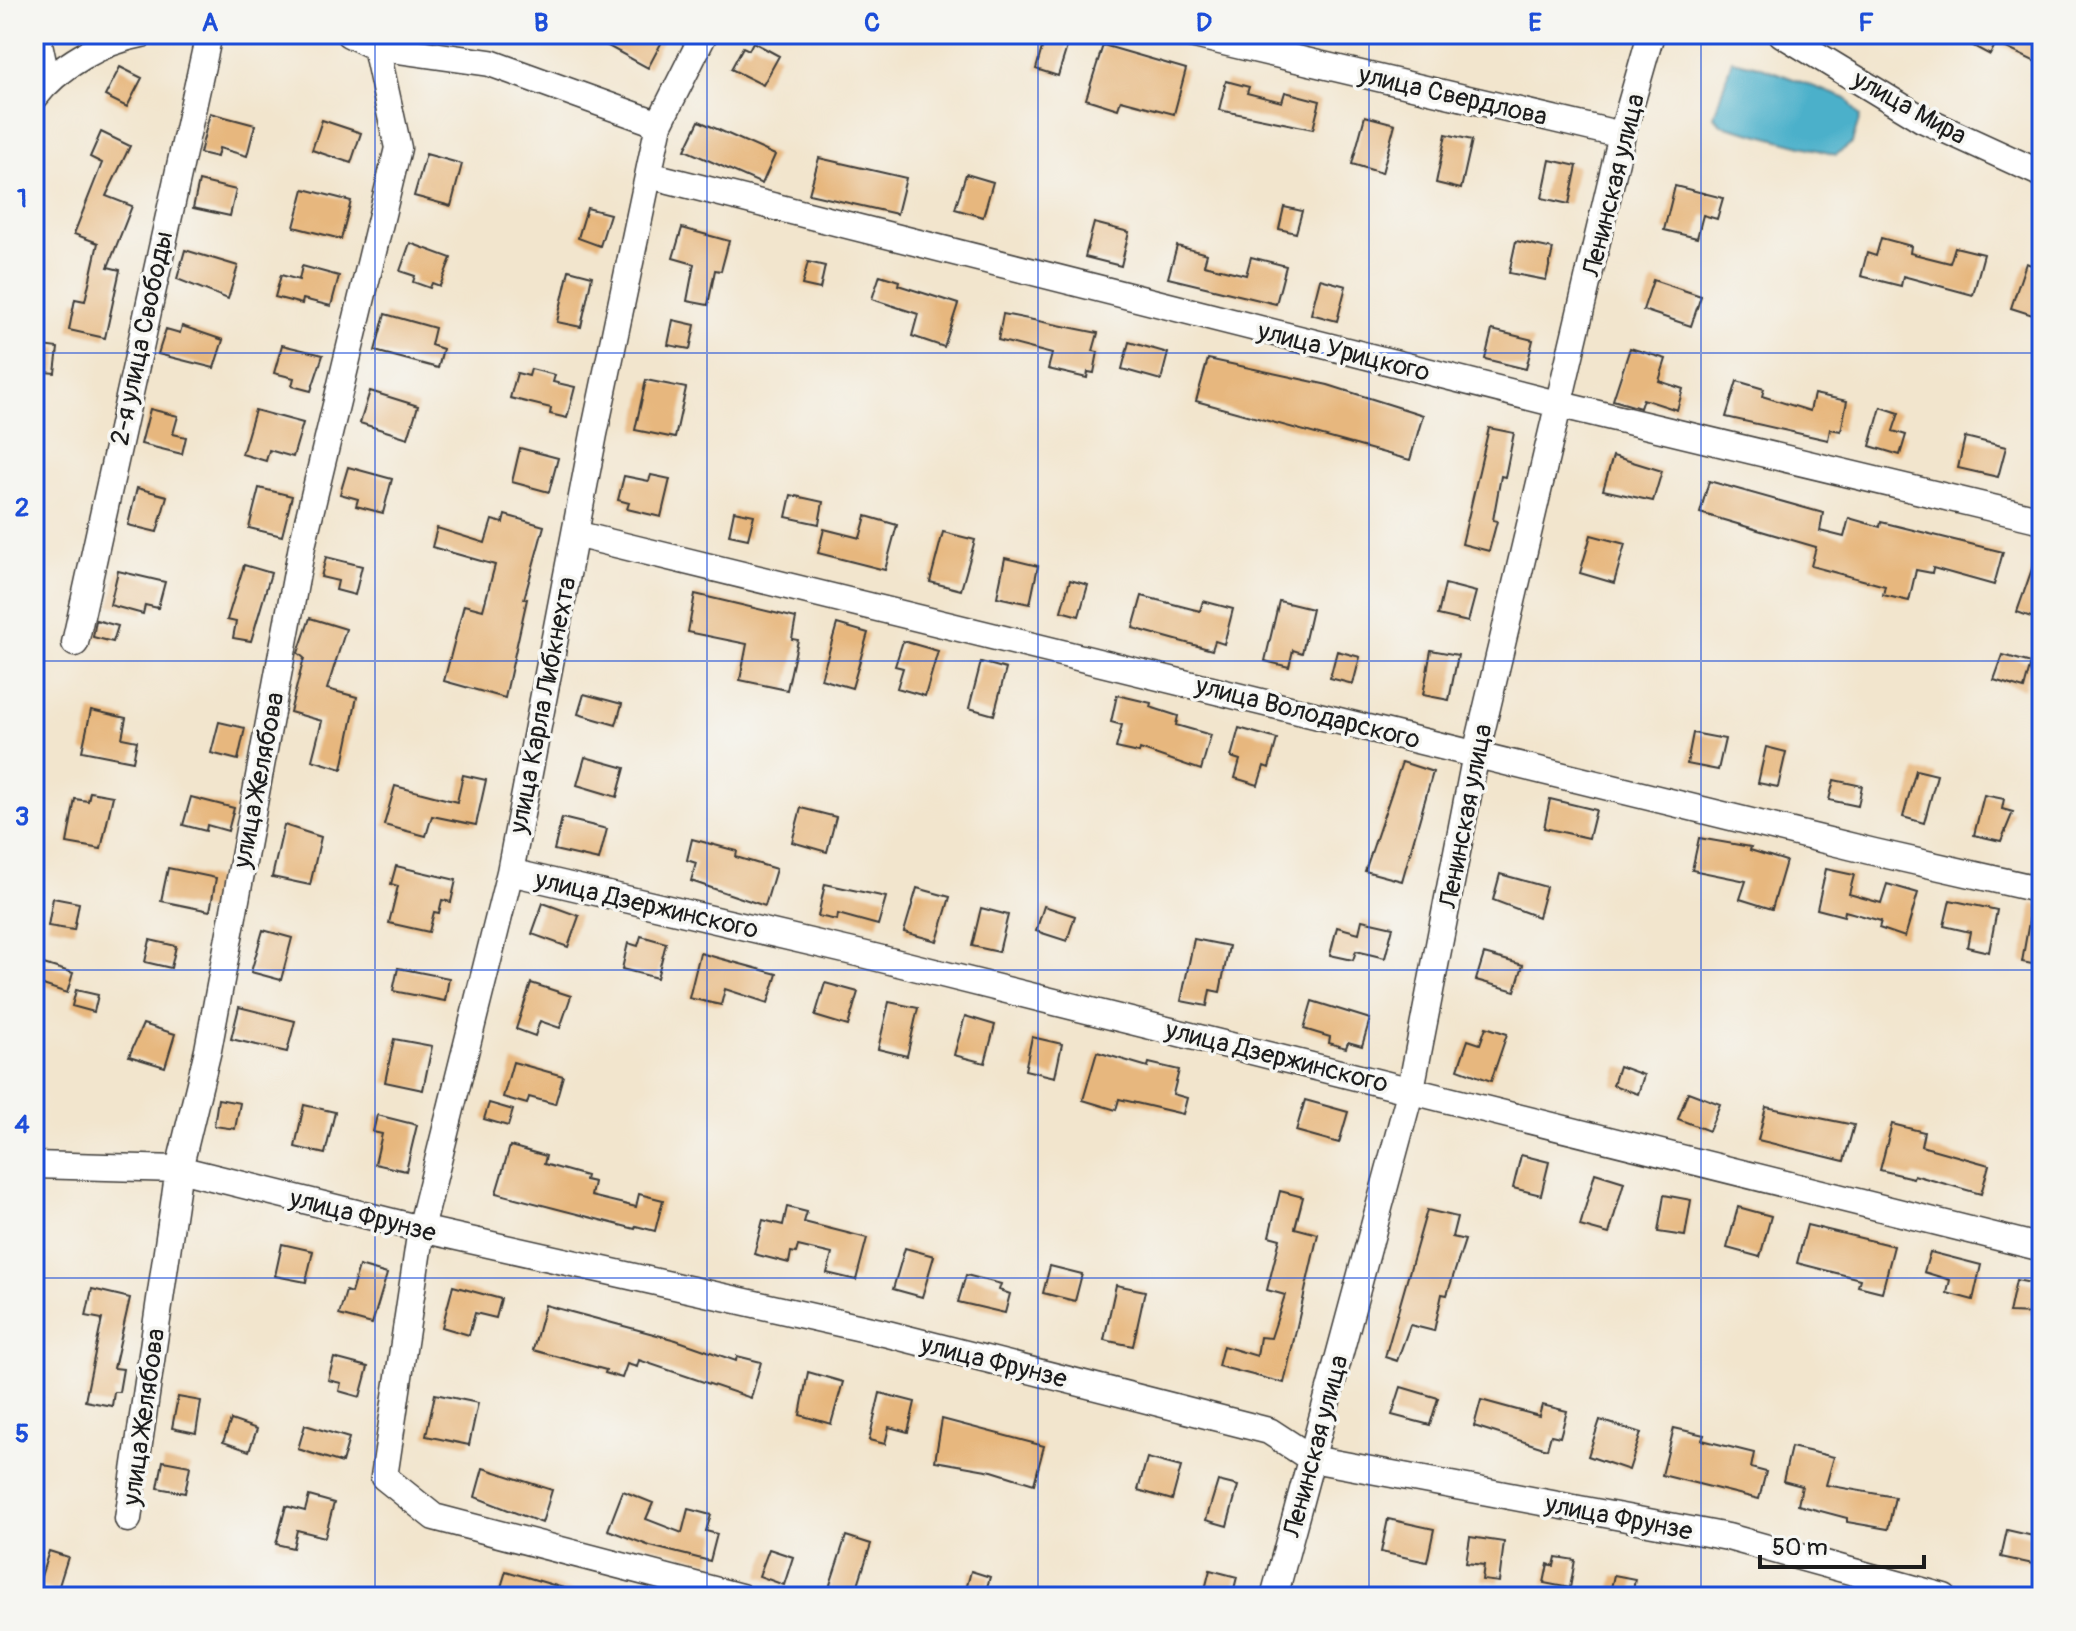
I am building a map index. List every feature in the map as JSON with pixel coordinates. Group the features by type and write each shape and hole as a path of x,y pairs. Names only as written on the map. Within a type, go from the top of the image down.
{"street":[{"path":"37,34 38,85"},
{"path":"38,85 114,39 142,34"},
{"name":"2-я улица Свободы","path":"75,643 209,34"},
{"path":"349,34 376,47 490,63 659,124"},
{"name":"улица Карла Либкнехта","path":"704,34 659,124 510,872 421,1229 384,1477 434,1517 741,1597"},
{"name":"улица Свердлова","path":"1190,34 1622,135"},
{"name":"Ленинская улица","path":"1274,1597 1411,1089 1476,754 1561,405 1622,135 1651,34"},
{"name":"улица Мира","path":"1782,34 1922,119 2042,174"},
{"name":"улица Желябова","path":"128,1519 179,1169 208,1050 302,546 398,148 376,47"},
{"name":"улица Урицкого","path":"649,175 1561,405 2042,520"},
{"name":"улица Володарского","path":"575,534 2042,890"},
{"name":"улица Дзержинского","path":"510,872 866,955 2042,1248"},
{"name":"улица Фрунзе","path":"34,1165 179,1169 421,1229 884,1333 1254,1427 1269,1431 1312,1459 1728,1537 1944,1597"}],"water":[{"path":"1732,60 1759,66 1847,99 1860,117 1852,143 1836,155 1722,125 1714,116"}],"building":[{"path":"586,34 666,34 648,68"},
{"path":"1046,34 1071,34 1058,76 1036,69"},
{"path":"1951,34 2023,34 2042,43 2042,65 1996,43 1990,55"},
{"path":"753,42 779,56 763,85 731,69 743,47 749,50"},
{"path":"1103,45 1186,69 1174,114 1121,100 1118,109 1086,99"},
{"path":"120,67 142,78 127,107 105,96"},
{"path":"1226,81 1249,87 1247,93 1282,102 1285,92 1320,101 1313,129 1219,110"},
{"path":"210,113 255,125 247,156 219,148 217,157 200,153"},
{"path":"1365,116 1395,124 1382,173 1352,164"},
{"path":"322,120 361,133 351,163 312,150"},
{"path":"699,121 775,155 762,184 685,150"},
{"path":"101,132 130,146 106,196 132,206 108,267 120,270 105,338 69,330 75,299 85,301 98,243 74,234 102,163 90,157"},
{"path":"1446,134 1472,140 1461,189 1436,183"},
{"path":"426,154 462,164 451,206 414,196"},
{"path":"819,158 906,178 897,214 809,194"},
{"path":"1550,160 1577,166 1569,204 1542,198"},
{"path":"966,174 993,182 983,217 955,209"},
{"path":"199,181 236,190 230,216 193,208"},
{"path":"1675,186 1723,198 1717,219 1703,215 1697,238 1664,230"},
{"path":"304,189 351,201 341,239 294,227"},
{"path":"1284,207 1302,211 1296,233 1279,229"},
{"path":"587,208 610,214 600,246 578,238"},
{"path":"1094,223 1129,232 1121,266 1085,257"},
{"path":"682,228 729,241 721,271 715,270 708,305 687,301 694,264 673,258"},
{"path":"1881,238 1911,246 1910,253 1950,263 1955,247 1984,254 1973,295 1903,276 1901,286 1861,276 1867,253 1876,256"},
{"path":"1516,241 1553,249 1546,280 1509,273"},
{"path":"410,243 451,258 440,286 432,283 430,288 413,282 415,276 400,271"},
{"path":"1177,246 1207,254 1204,265 1246,275 1251,257 1286,266 1276,304 1168,278"},
{"path":"185,250 238,266 228,299 177,279"},
{"path":"808,262 825,266 820,289 802,285"},
{"path":"2026,263 2042,269 2042,318 2011,308"},
{"path":"302,266 339,276 331,306 303,299 302,304 275,297 281,275 299,280"},
{"path":"569,270 592,276 581,327 557,322"},
{"path":"880,275 899,281 898,285 958,304 944,347 912,336 918,314 872,299"},
{"path":"1320,279 1346,286 1337,321 1311,314"},
{"path":"1653,280 1701,296 1691,326 1643,310"},
{"path":"385,314 435,328 431,345 443,349 438,368 375,351"},
{"path":"1003,314 1098,333 1093,351 1098,352 1094,373 1088,372 1087,378 1048,369 1052,354 998,340"},
{"path":"673,320 695,325 690,349 668,345"},
{"path":"182,326 223,340 214,368 158,354 166,329 180,333"},
{"path":"1492,330 1533,340 1526,369 1485,359"},
{"path":"1129,342 1168,353 1161,380 1122,369"},
{"path":"34,345 58,348 55,373 34,371"},
{"path":"282,345 323,355 311,391 292,386 294,378 274,373"},
{"path":"1630,348 1666,359 1659,381 1683,389 1677,410 1643,399 1640,408 1613,400"},
{"path":"1208,359 1328,385 1423,415 1410,460 1196,401"},
{"path":"531,369 555,375 553,382 575,387 567,418 550,414 551,408 510,398 517,373 529,376"},
{"path":"646,380 686,388 675,438 635,430"},
{"path":"1737,381 1764,389 1762,396 1810,411 1814,394 1847,401 1841,431 1830,429 1828,440 1726,417"},
{"path":"370,391 418,406 408,438 360,423"},
{"path":"1881,407 1899,413 1893,431 1906,435 1900,455 1870,446"},
{"path":"150,409 178,416 173,434 186,437 182,454 141,444"},
{"path":"255,410 303,423 293,457 269,450 266,461 242,454"},
{"path":"1489,428 1514,433 1505,477 1501,476 1493,520 1497,521 1489,551 1462,544"},
{"path":"1965,437 2006,447 1998,477 1958,468"},
{"path":"520,448 558,458 549,492 512,482"},
{"path":"1613,456 1662,471 1653,501 1603,490"},
{"path":"348,467 392,479 383,513 356,506 358,499 340,494"},
{"path":"651,475 670,479 661,517 627,509 629,503 618,500 624,476 649,481"},
{"path":"1709,481 1823,513 1820,531 1844,537 1849,518 1880,527 1881,522 2003,552 1994,585 1933,568 1932,573 1916,570 1909,601 1883,595 1885,586 1811,566 1816,547 1700,513"},
{"path":"137,488 167,496 157,532 128,525"},
{"path":"259,488 292,496 282,536 249,528"},
{"path":"791,495 823,502 819,524 786,517"},
{"path":"734,511 754,515 748,539 729,535"},
{"path":"505,515 544,526 524,599 527,599 505,698 444,681 464,605 483,610 495,565 432,547 437,528 485,543 492,520 503,523"},
{"path":"866,516 897,525 885,570 818,553 824,529 860,538"},
{"path":"943,532 975,540 961,590 930,582"},
{"path":"1591,535 1625,544 1614,583 1580,573"},
{"path":"2039,549 2042,550 2042,621 2017,612"},
{"path":"326,557 362,566 355,595 336,590 338,581 321,577"},
{"path":"1005,558 1038,566 1030,604 997,597"},
{"path":"244,565 271,573 251,641 233,638 236,622 227,620"},
{"path":"118,571 165,582 158,608 145,605 143,614 110,605"},
{"path":"1070,580 1088,585 1079,616 1061,611"},
{"path":"1445,584 1476,592 1468,622 1438,615"},
{"path":"695,594 796,618 792,639 798,640 787,690 740,680 747,644 688,632"},
{"path":"1142,596 1200,611 1203,601 1233,609 1224,644 1215,641 1212,650 1133,628"},
{"path":"1279,601 1312,609 1302,653 1293,650 1289,667 1265,661"},
{"path":"310,618 346,629 327,689 357,697 342,769 312,760 322,721 290,712 304,658 298,653"},
{"path":"96,620 118,626 113,642 93,637"},
{"path":"837,624 868,633 852,688 821,679"},
{"path":"903,641 938,651 925,696 897,688 903,668 895,666"},
{"path":"1431,650 1458,655 1449,700 1423,695"},
{"path":"1337,651 1360,657 1353,684 1330,678"},
{"path":"2003,655 2031,663 2024,689 1994,680"},
{"path":"981,662 1006,669 994,715 969,708"},
{"path":"584,694 622,704 616,725 578,714"},
{"path":"1117,695 1151,703 1150,707 1178,716 1176,725 1211,735 1201,770 1140,749 1139,753 1116,748 1122,725 1111,722"},
{"path":"91,710 126,718 122,738 137,741 133,761 82,751"},
{"path":"219,722 245,728 238,760 211,753"},
{"path":"1239,728 1277,739 1269,768 1264,766 1258,785 1235,778 1240,760 1231,757"},
{"path":"1693,733 1725,739 1718,770 1687,764"},
{"path":"1766,747 1786,752 1778,787 1758,783"},
{"path":"585,757 625,768 617,797 577,785"},
{"path":"1402,762 1433,772 1402,881 1365,871"},
{"path":"1916,770 1937,775 1924,823 1903,817"},
{"path":"463,775 486,780 476,825 432,816 426,836 384,825 395,786 457,802"},
{"path":"1834,780 1862,786 1858,806 1829,800"},
{"path":"90,792 113,796 101,849 67,843 75,799 88,801"},
{"path":"1984,795 2004,799 2002,809 2013,812 2001,841 1974,835"},
{"path":"191,797 234,808 228,831 207,825 206,831 183,825"},
{"path":"1550,799 1596,810 1589,838 1544,828"},
{"path":"801,808 836,817 827,852 792,842"},
{"path":"562,818 607,829 599,860 554,850"},
{"path":"284,825 321,837 310,885 272,877"},
{"path":"1699,838 1751,847 1750,850 1786,861 1772,909 1740,899 1746,881 1692,870"},
{"path":"692,839 737,851 736,857 776,869 765,906 691,881 696,863 687,860"},
{"path":"396,866 456,880 451,902 442,900 439,913 434,912 429,932 389,923 398,886 391,884"},
{"path":"168,868 216,878 210,911 161,901"},
{"path":"1826,869 1854,875 1849,894 1881,903 1887,884 1918,893 1905,937 1879,928 1881,921 1845,911 1844,916 1817,909"},
{"path":"1500,874 1546,887 1538,917 1493,900"},
{"path":"825,884 886,897 878,925 838,914 837,920 818,916"},
{"path":"917,888 950,897 937,941 904,932"},
{"path":"53,898 79,903 74,930 48,926"},
{"path":"1950,900 1997,910 1989,952 1967,947 1970,932 1944,926"},
{"path":"543,903 579,916 568,947 532,934"},
{"path":"2032,904 2042,906 2042,966 2022,962"},
{"path":"1044,906 1075,916 1067,941 1036,931"},
{"path":"981,908 1008,915 999,952 972,946"},
{"path":"1362,920 1393,927 1385,958 1356,951 1353,960 1330,955 1337,927 1359,933"},
{"path":"263,930 292,938 281,980 251,972"},
{"path":"641,936 666,943 657,978 622,969 628,943 638,946"},
{"path":"1194,939 1229,946 1220,992 1210,990 1207,1006 1181,1001"},
{"path":"150,940 176,946 171,968 145,962"},
{"path":"700,953 777,974 768,1003 725,989 721,1005 689,998"},
{"path":"1484,954 1523,965 1515,991 1476,980"},
{"path":"37,962 73,973 67,993 34,982"},
{"path":"398,968 449,978 445,1001 393,991"},
{"path":"531,983 571,996 560,1028 540,1021 535,1036 516,1029"},
{"path":"825,983 858,992 848,1026 815,1016"},
{"path":"76,990 98,995 94,1012 72,1006"},
{"path":"1312,1001 1370,1019 1362,1046 1348,1042 1346,1048 1329,1043 1330,1037 1304,1029"},
{"path":"889,1002 918,1008 907,1056 878,1049"},
{"path":"239,1007 295,1021 287,1052 231,1039"},
{"path":"965,1016 995,1025 985,1063 954,1055"},
{"path":"143,1024 175,1034 165,1067 129,1056"},
{"path":"1486,1027 1507,1034 1491,1081 1458,1069 1468,1040 1480,1044"},
{"path":"1032,1037 1062,1044 1055,1077 1025,1070"},
{"path":"394,1039 432,1046 423,1090 385,1082"},
{"path":"1097,1052 1148,1067 1149,1063 1179,1070 1173,1094 1187,1098 1183,1114 1119,1099 1116,1110 1083,1100"},
{"path":"513,1062 563,1076 555,1104 529,1097 527,1104 503,1097"},
{"path":"1619,1066 1644,1075 1638,1094 1613,1085"},
{"path":"1688,1092 1720,1104 1709,1131 1678,1119"},
{"path":"218,1099 240,1103 235,1129 214,1126"},
{"path":"1305,1100 1348,1112 1339,1143 1296,1131"},
{"path":"489,1103 513,1110 508,1126 484,1119"},
{"path":"304,1105 335,1112 325,1154 295,1147"},
{"path":"1766,1107 1854,1125 1844,1161 1758,1140"},
{"path":"377,1115 417,1125 406,1171 375,1164 382,1134 373,1132"},
{"path":"1892,1124 1924,1132 1921,1146 1989,1165 1981,1194 1914,1175 1913,1178 1880,1170"},
{"path":"510,1146 546,1156 544,1164 586,1176 585,1180 594,1182 591,1196 636,1207 639,1194 663,1200 655,1231 636,1226 635,1229 496,1193"},
{"path":"1521,1155 1549,1162 1541,1195 1513,1188"},
{"path":"1595,1173 1624,1182 1609,1234 1580,1226"},
{"path":"1280,1191 1303,1197 1295,1228 1318,1234 1284,1383 1218,1366 1223,1346 1257,1356 1260,1337 1271,1338 1285,1295 1267,1290 1280,1239 1269,1236"},
{"path":"1664,1195 1691,1200 1685,1236 1658,1232"},
{"path":"787,1207 807,1212 804,1222 867,1238 856,1280 827,1273 832,1254 798,1246 796,1253 791,1252 789,1263 754,1254 763,1220 783,1225"},
{"path":"1738,1207 1771,1216 1760,1257 1727,1248"},
{"path":"1427,1210 1457,1217 1452,1237 1465,1240 1447,1295 1442,1294 1434,1331 1410,1325 1397,1361 1385,1357"},
{"path":"1807,1225 1894,1246 1882,1292 1858,1286 1860,1279 1797,1263"},
{"path":"282,1244 313,1251 306,1282 275,1276"},
{"path":"905,1248 934,1256 922,1297 893,1289"},
{"path":"1930,1252 1981,1265 1973,1300 1947,1293 1950,1280 1924,1272"},
{"path":"359,1266 387,1274 372,1324 339,1315 346,1291 351,1293"},
{"path":"1050,1266 1082,1274 1075,1301 1043,1293"},
{"path":"966,1275 1001,1284 999,1290 1010,1294 1005,1313 958,1302"},
{"path":"2016,1280 2042,1285 2037,1314 2009,1313"},
{"path":"1116,1285 1145,1291 1133,1346 1104,1340"},
{"path":"453,1286 501,1299 496,1318 475,1313 469,1335 442,1327"},
{"path":"92,1289 130,1298 114,1368 123,1369 119,1392 114,1392 112,1406 85,1401 102,1319 86,1316"},
{"path":"545,1305 676,1340 736,1361 737,1356 761,1362 751,1398 639,1360 637,1367 627,1364 622,1378 605,1373 606,1370 533,1350"},
{"path":"334,1358 368,1367 360,1397 339,1391 341,1383 328,1380"},
{"path":"808,1372 843,1382 831,1424 800,1415"},
{"path":"1401,1387 1438,1398 1430,1425 1392,1415"},
{"path":"880,1393 915,1402 908,1432 889,1427 885,1444 869,1440"},
{"path":"435,1394 478,1403 469,1445 426,1436"},
{"path":"178,1397 201,1401 196,1433 172,1428"},
{"path":"1481,1400 1539,1416 1542,1405 1567,1411 1560,1437 1551,1435 1547,1449 1474,1426"},
{"path":"942,1419 1044,1446 1034,1484 992,1471 935,1461"},
{"path":"231,1420 257,1429 249,1451 223,1442"},
{"path":"1600,1420 1641,1433 1629,1470 1588,1456"},
{"path":"305,1425 349,1438 342,1463 298,1449"},
{"path":"1674,1428 1704,1435 1702,1440 1754,1453 1751,1468 1766,1472 1759,1499 1662,1475"},
{"path":"1791,1447 1834,1457 1826,1485 1895,1497 1888,1529 1847,1522 1847,1518 1798,1505 1802,1486 1783,1481"},
{"path":"1147,1458 1181,1467 1172,1500 1138,1490"},
{"path":"163,1461 190,1466 185,1493 158,1488"},
{"path":"483,1468 552,1490 542,1523 475,1497"},
{"path":"1218,1481 1238,1486 1227,1526 1206,1520"},
{"path":"623,1491 653,1503 646,1519 682,1533 688,1509 711,1515 706,1531 717,1534 710,1561 650,1546 608,1530"},
{"path":"309,1496 334,1503 325,1537 297,1530 293,1548 276,1544 286,1506 305,1511"},
{"path":"1388,1519 1434,1529 1427,1562 1381,1552"},
{"path":"2007,1530 2042,1538 2042,1566 2001,1557"},
{"path":"846,1536 871,1544 854,1597 826,1597"},
{"path":"1470,1537 1504,1542 1499,1582 1482,1580 1484,1565 1466,1563"},
{"path":"769,1549 793,1557 784,1585 759,1576"},
{"path":"49,1551 68,1557 57,1592 38,1586"},
{"path":"1556,1557 1575,1560 1570,1588 1544,1583 1548,1564 1554,1566"},
{"path":"1210,1570 1237,1577 1232,1597 1203,1597"},
{"path":"506,1571 577,1592 576,1597 498,1597"},
{"path":"971,1571 990,1577 984,1597 964,1597"},
{"path":"1614,1575 1635,1579 1632,1597 1609,1597"}]}
